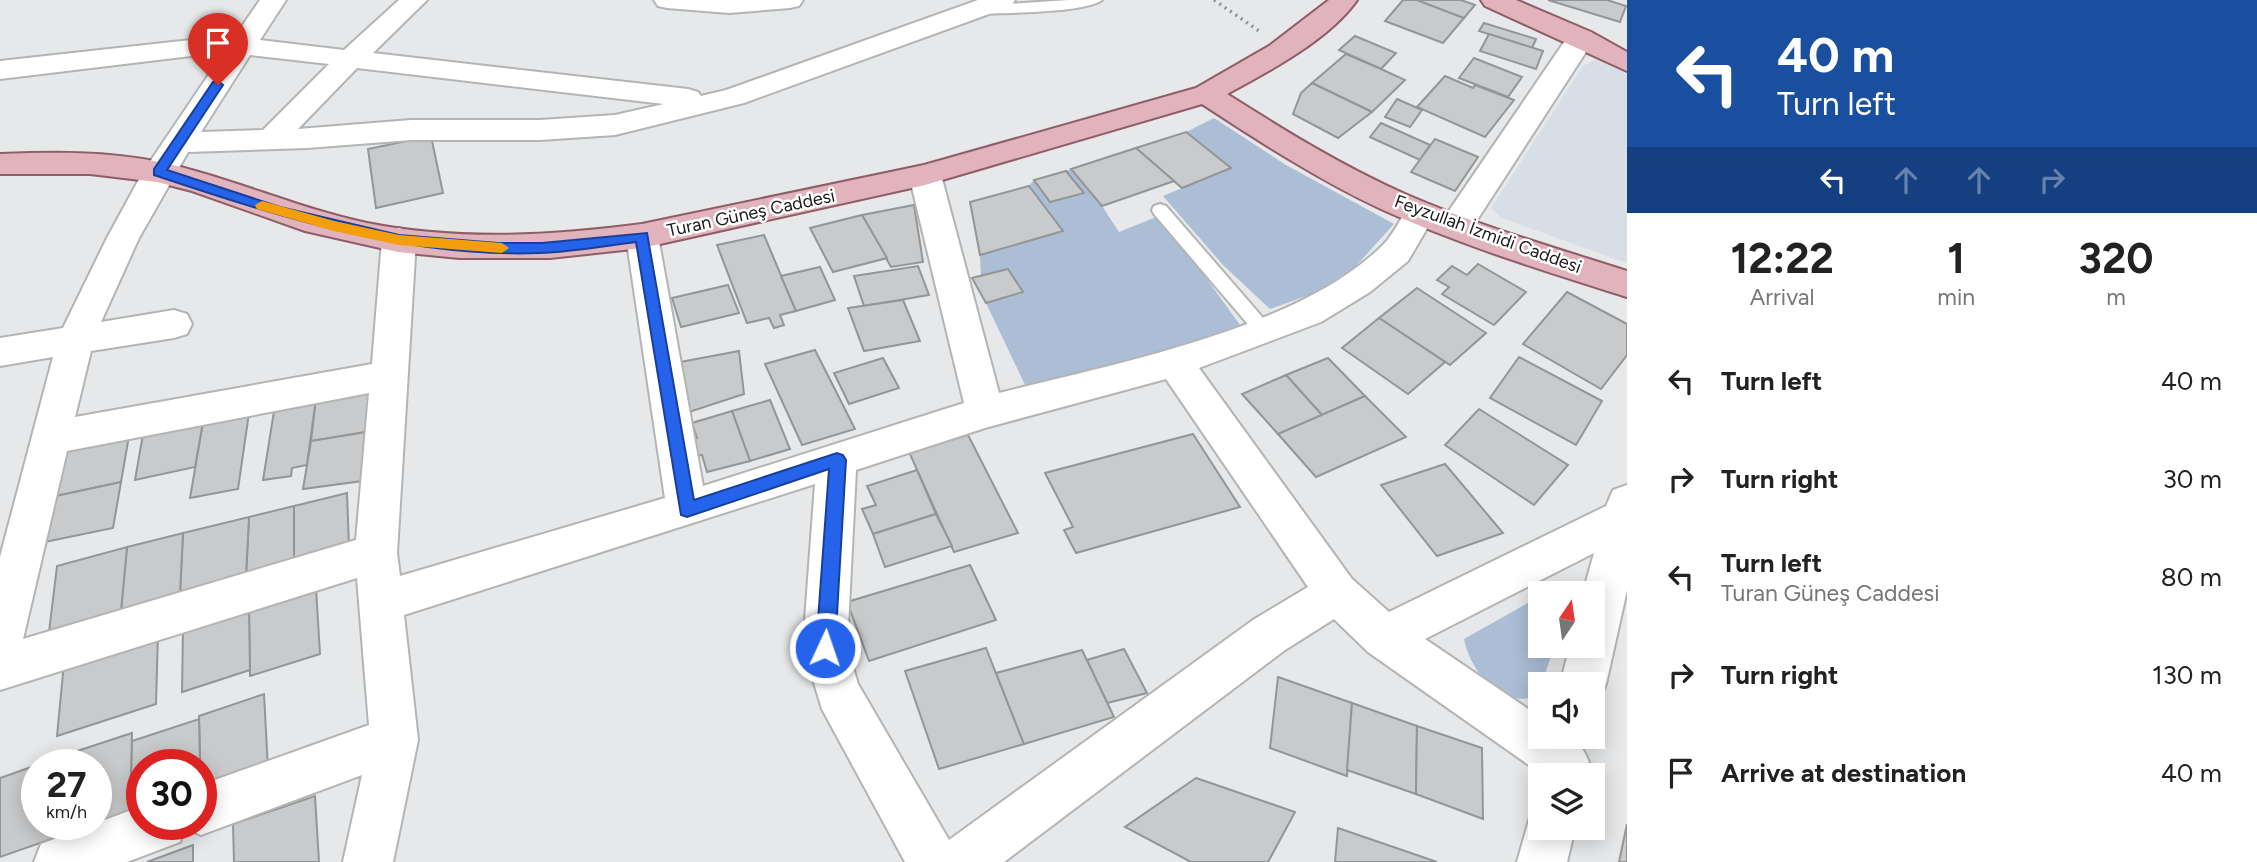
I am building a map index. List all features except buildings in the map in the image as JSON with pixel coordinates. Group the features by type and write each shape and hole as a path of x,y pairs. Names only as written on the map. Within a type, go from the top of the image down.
{"main road":[{"name":"Turan Güneş Caddesi","path":"0,164 117,165 159,172 278,211 399,240 498,248 542,248 642,236 925,175 1206,94 1284,48 1344,0"},
{"path":"1494,0 1581,38 1627,63"},
{"name":"Feyzullah İzmidi Caddesi","path":"1206,94 1326,168 1420,213 1627,284"}],"street":[{"path":"0,640 76,338 123,238 159,172 273,0"},
{"path":"271,139 349,60 414,0"},
{"path":"667,0 695,5 751,6 790,0"},
{"path":"181,142 411,130 540,130 615,125 717,101 990,5"},
{"path":"1456,226 1581,38"},
{"path":"0,71 243,44 349,60 717,101"},
{"path":"925,175 985,412"},
{"path":"380,602 687,509 985,412 1174,362 1264,331 1310,313 1358,283 1396,253 1420,213"},
{"path":"642,236 687,509"},
{"path":"368,862 394,740 376,553 399,240"},
{"path":"0,352 174,324"},
{"path":"1174,362 1337,593 1384,637 1566,758"},
{"path":"51,438 389,375"},
{"path":"837,460 825,648 838,693 933,862"},
{"path":"1384,637 1624,510"},
{"path":"1605,590 1624,510"},
{"path":"0,668 376,553"},
{"path":"962,862 1269,635 1337,593"},
{"path":"217,804 394,740"},
{"path":"59,862 126,837"},
{"path":"1542,862 1547,840"}],"lane":[{"path":"990,5 1055,6 1095,0"},
{"path":"1160,210 1264,331"}],"path":[{"path":"1214,0 1284,48"}],"shaded area":[{"path":"1595,60 1606,61 1627,74 1627,263 1502,218 1491,208 1583,66"},
{"path":"1214,118 1286,165 1394,224 1355,267 1312,294 1270,309 1223,265 1163,196 1230,168 1186,132"},
{"path":"1071,169 1102,206 1119,232 1156,217 1196,264 1240,325 1166,351 1026,387 986,303 1023,292 1008,269 981,276 980,255 1063,231 1029,186 1034,180 1051,202 1083,192 1066,171"},
{"path":"1528,603 1528,658 1550,658 1546,672 1528,672 1528,697 1513,698 1490,686 1473,664 1464,639"}],"slow traffic":[{"path":"262,205 334,226 399,240 502,248"}],"route":[{"path":"218,85 159,172 181,177 278,211 399,240 498,248 542,248 642,236 687,509 837,460 825,648"}]}
